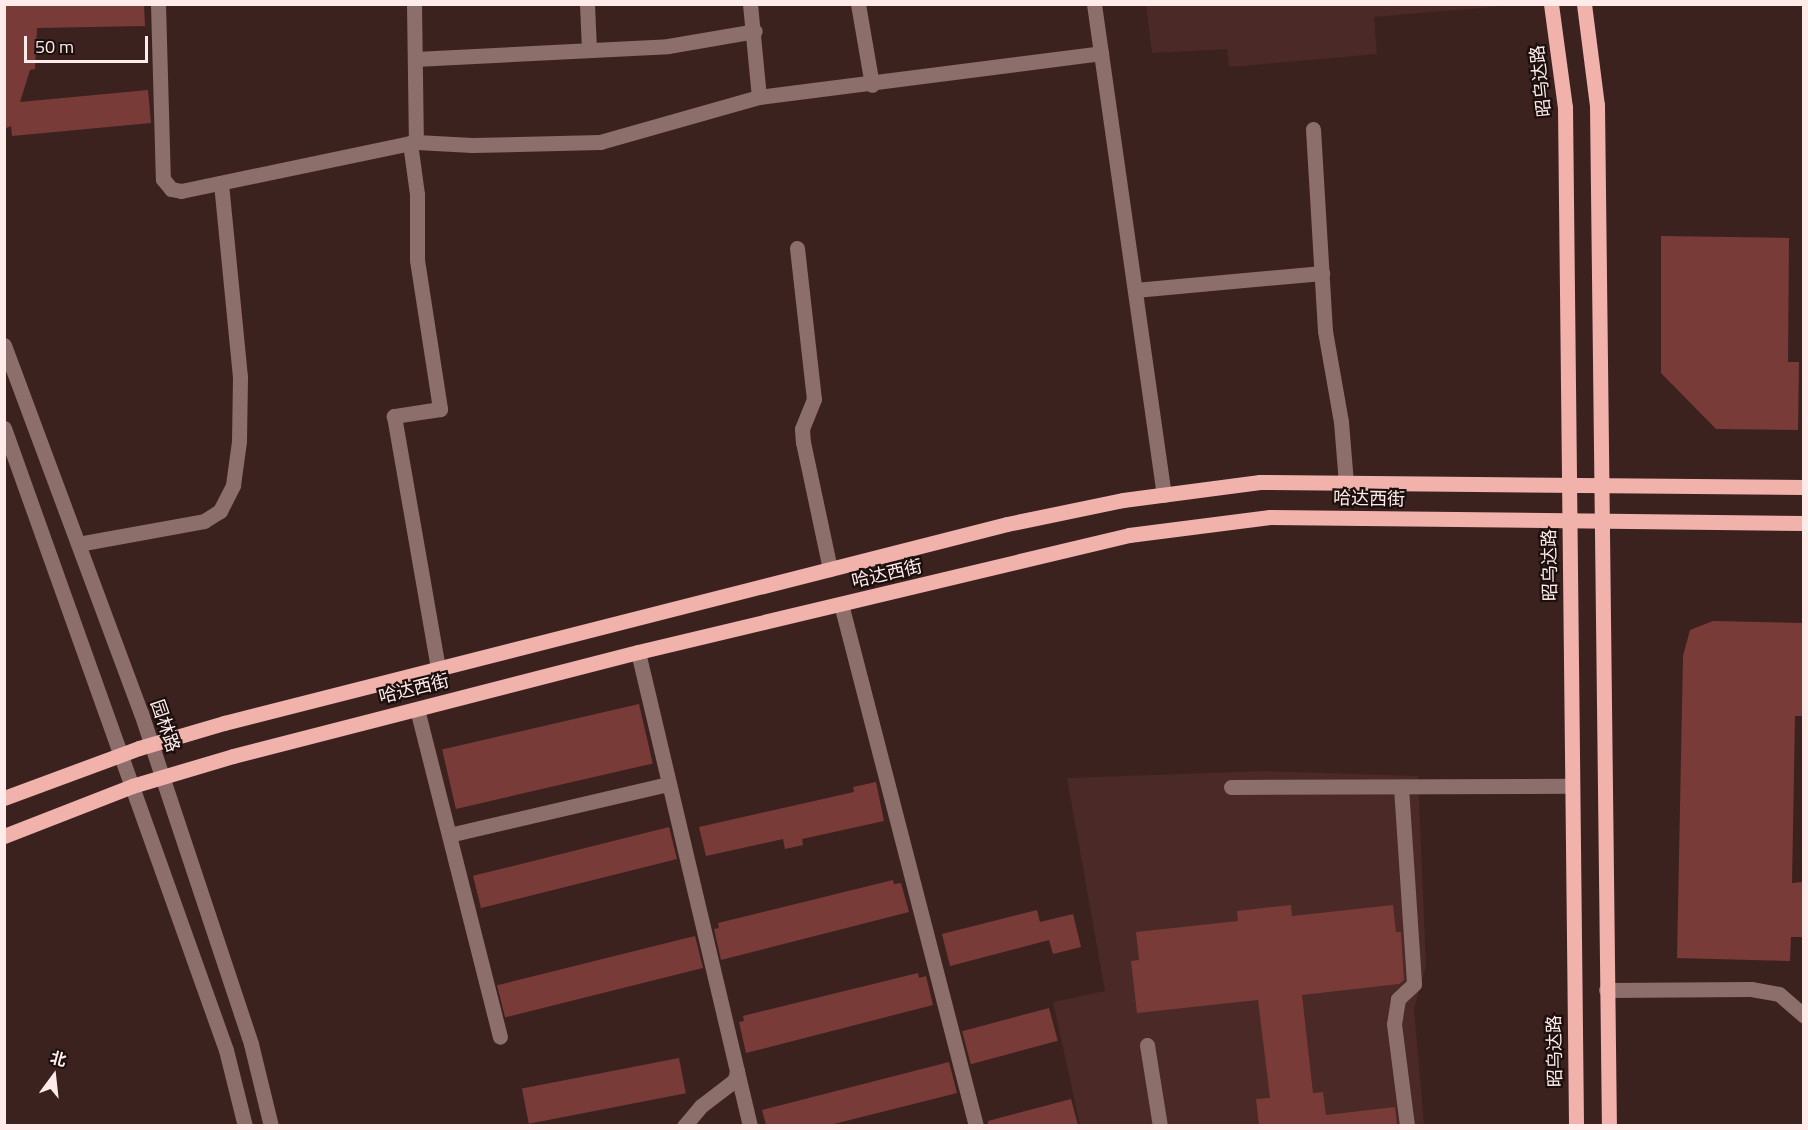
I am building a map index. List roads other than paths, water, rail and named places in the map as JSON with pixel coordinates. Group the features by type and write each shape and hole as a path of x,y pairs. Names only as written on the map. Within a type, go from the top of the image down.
{"main road":[{"name":"昭乌达路","path":"1551,4 1565,107 1576,1125"},
{"path":"1584,4 1597,105 1609,1125"},
{"name":"哈达西街","path":"4,798 151,744 438,669 1007,524 1164,495 1260,482 1803,487"},
{"name":"哈达西街","path":"4,836 132,786 162,777 638,652 1128,535 1270,517 1803,523"}],"street":[{"path":"158,4 163,179 171,189 181,191 413,143 472,145 600,142 759,97 872,85 1101,53"},
{"path":"414,4 413,143 417,194 417,260 440,409 394,416 438,669"},
{"path":"587,4 589,50"},
{"path":"750,4 755,31 759,97"},
{"path":"858,4 872,85"},
{"path":"1094,4 1164,495"},
{"path":"415,59 668,46 755,31"},
{"path":"1313,129 1325,331 1341,422 1346,483"},
{"path":"78,544 204,521 220,511 233,485 239,441 240,378 221,183"},
{"path":"797,248 814,399 802,429 803,442 830,569"},
{"path":"1135,290 1322,273"},
{"name":"园林路","path":"4,345 151,744 251,1044 271,1125"},
{"path":"4,428 226,1050 245,1125"},
{"path":"841,604 976,1125"},
{"path":"638,652 750,1125"},
{"path":"417,709 500,1036"},
{"path":"449,835 669,784"},
{"path":"1231,787 1571,786"},
{"path":"1401,788 1414,984 1398,999 1394,1024 1407,1125"},
{"path":"1606,990 1750,989 1779,994 1803,1016"},
{"path":"1147,1045 1160,1125"},
{"path":"684,1125 701,1106 735,1080 737,1071"}]}
